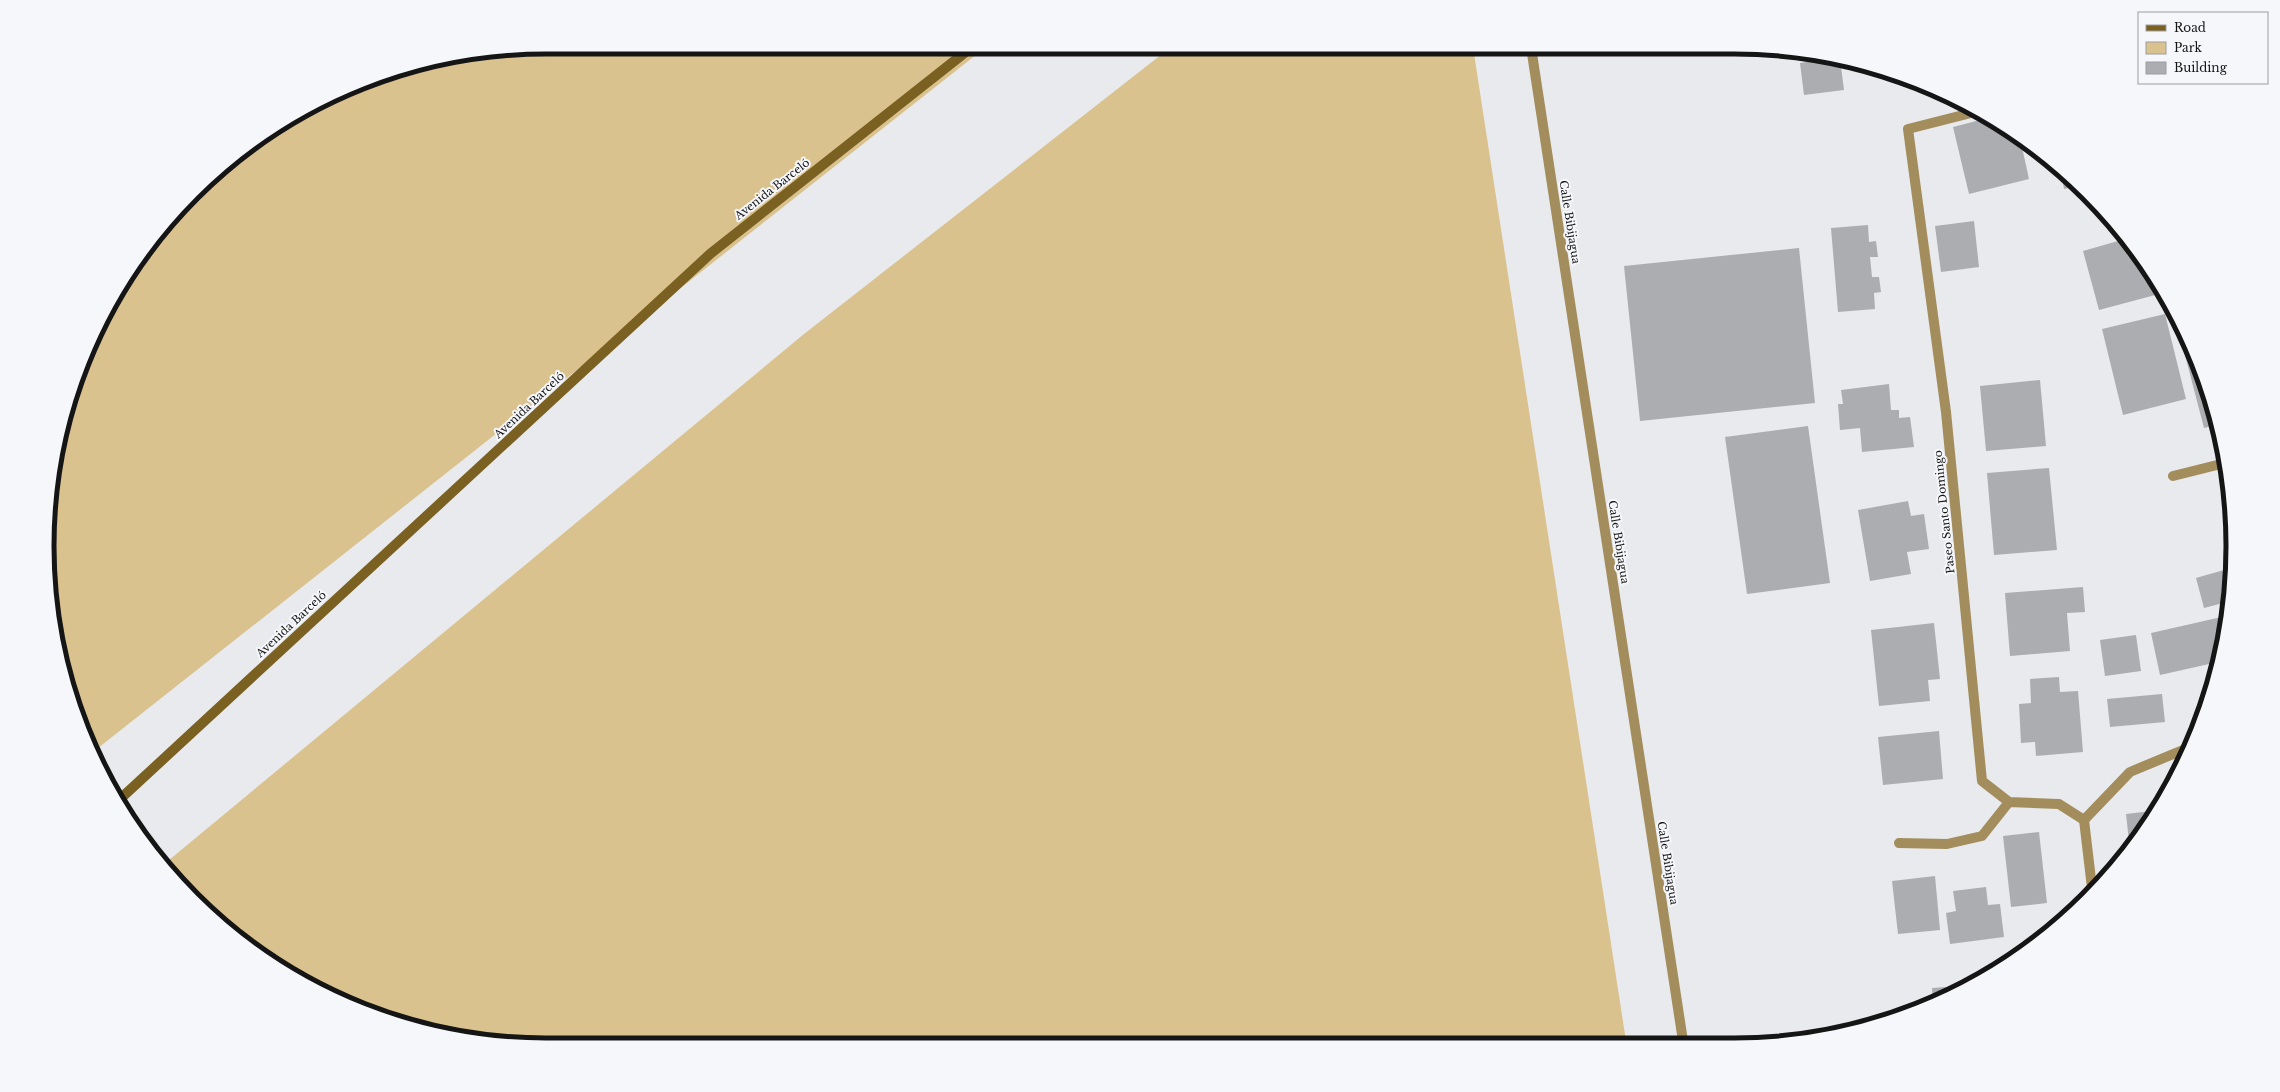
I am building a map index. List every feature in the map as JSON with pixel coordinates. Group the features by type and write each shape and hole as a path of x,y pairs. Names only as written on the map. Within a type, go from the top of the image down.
{"street":[{"name":"Avenida Barceló","path":"123,796 710,254 963,54"},
{"name":"Calle Bibijagua","path":"1532,54 1683,1038"},
{"name":"Paseo Santo Domingo","path":"1968,114 1908,129 1946,412 1982,781 2009,802"},
{"path":"2173,476 2219,464"},
{"path":"2084,820 2130,772 2181,751"},
{"path":"1899,843 1947,844 1982,836 2009,802 2059,804 2084,820"},
{"path":"2084,820 2091,884"}],"green space":[{"path":"546,54 977,54 98,748 80,704 71,673 63,642 58,610 54,546 55,514 63,450 80,388 91,358 120,300 156,246 176,222 198,198 246,156 300,120 358,91 419,71 450,63 482,58"},
{"path":"1162,54 1474,54 1626,1038 546,1038 482,1034 450,1029 388,1012 358,1001 300,972 246,936 198,894 176,870 168,861 804,334"}],"building":[{"path":"1816,61 1841,66 1844,90 1804,95 1800,63"},
{"path":"1980,120 2007,137 2022,148 2029,179 1969,194 1953,127"},
{"path":"2062,180 2071,188 2064,189"},
{"path":"1974,221 1979,267 1941,272 1935,226"},
{"path":"1868,225 1869,242 1876,241 1878,257 1870,257 1872,277 1879,277 1881,292 1874,293 1875,309 1838,312 1831,228"},
{"path":"2119,241 2157,295 2099,310 2083,251"},
{"path":"1799,248 1815,403 1640,421 1624,266"},
{"path":"2165,314 2186,399 2123,415 2102,329"},
{"path":"2182,342 2200,388 2209,419 2211,426 2204,428"},
{"path":"2040,380 2046,446 1986,451 1980,386"},
{"path":"1889,384 1891,410 1899,410 1899,418 1910,417 1914,447 1862,452 1860,428 1840,430 1838,404 1843,404 1841,390"},
{"path":"1808,426 1830,583 1747,594 1725,437"},
{"path":"2049,468 2057,550 1994,555 1987,473"},
{"path":"1908,501 1911,516 1924,514 1929,549 1907,552 1911,574 1870,581 1858,510"},
{"path":"2225,570 2223,603 2204,608 2196,578"},
{"path":"2083,587 2085,612 2067,613 2070,651 2010,656 2005,593"},
{"path":"2221,617 2211,663 2160,675 2151,633"},
{"path":"1934,623 1940,679 1928,680 1930,701 1879,706 1871,630"},
{"path":"2136,635 2141,671 2105,676 2100,640"},
{"path":"2059,677 2060,692 2078,691 2083,752 2036,756 2035,742 2021,743 2019,704 2031,703 2030,679"},
{"path":"2162,694 2165,722 2110,727 2107,699"},
{"path":"1939,731 1943,779 1883,785 1878,737"},
{"path":"2148,811 2129,839 2126,814"},
{"path":"2039,832 2047,903 2011,907 2003,836"},
{"path":"1935,876 1940,930 1898,934 1892,881"},
{"path":"1986,887 1988,905 2000,904 2004,937 1950,944 1946,913 1956,911 1953,891"},
{"path":"1953,987 1933,996 1932,988"}]}
